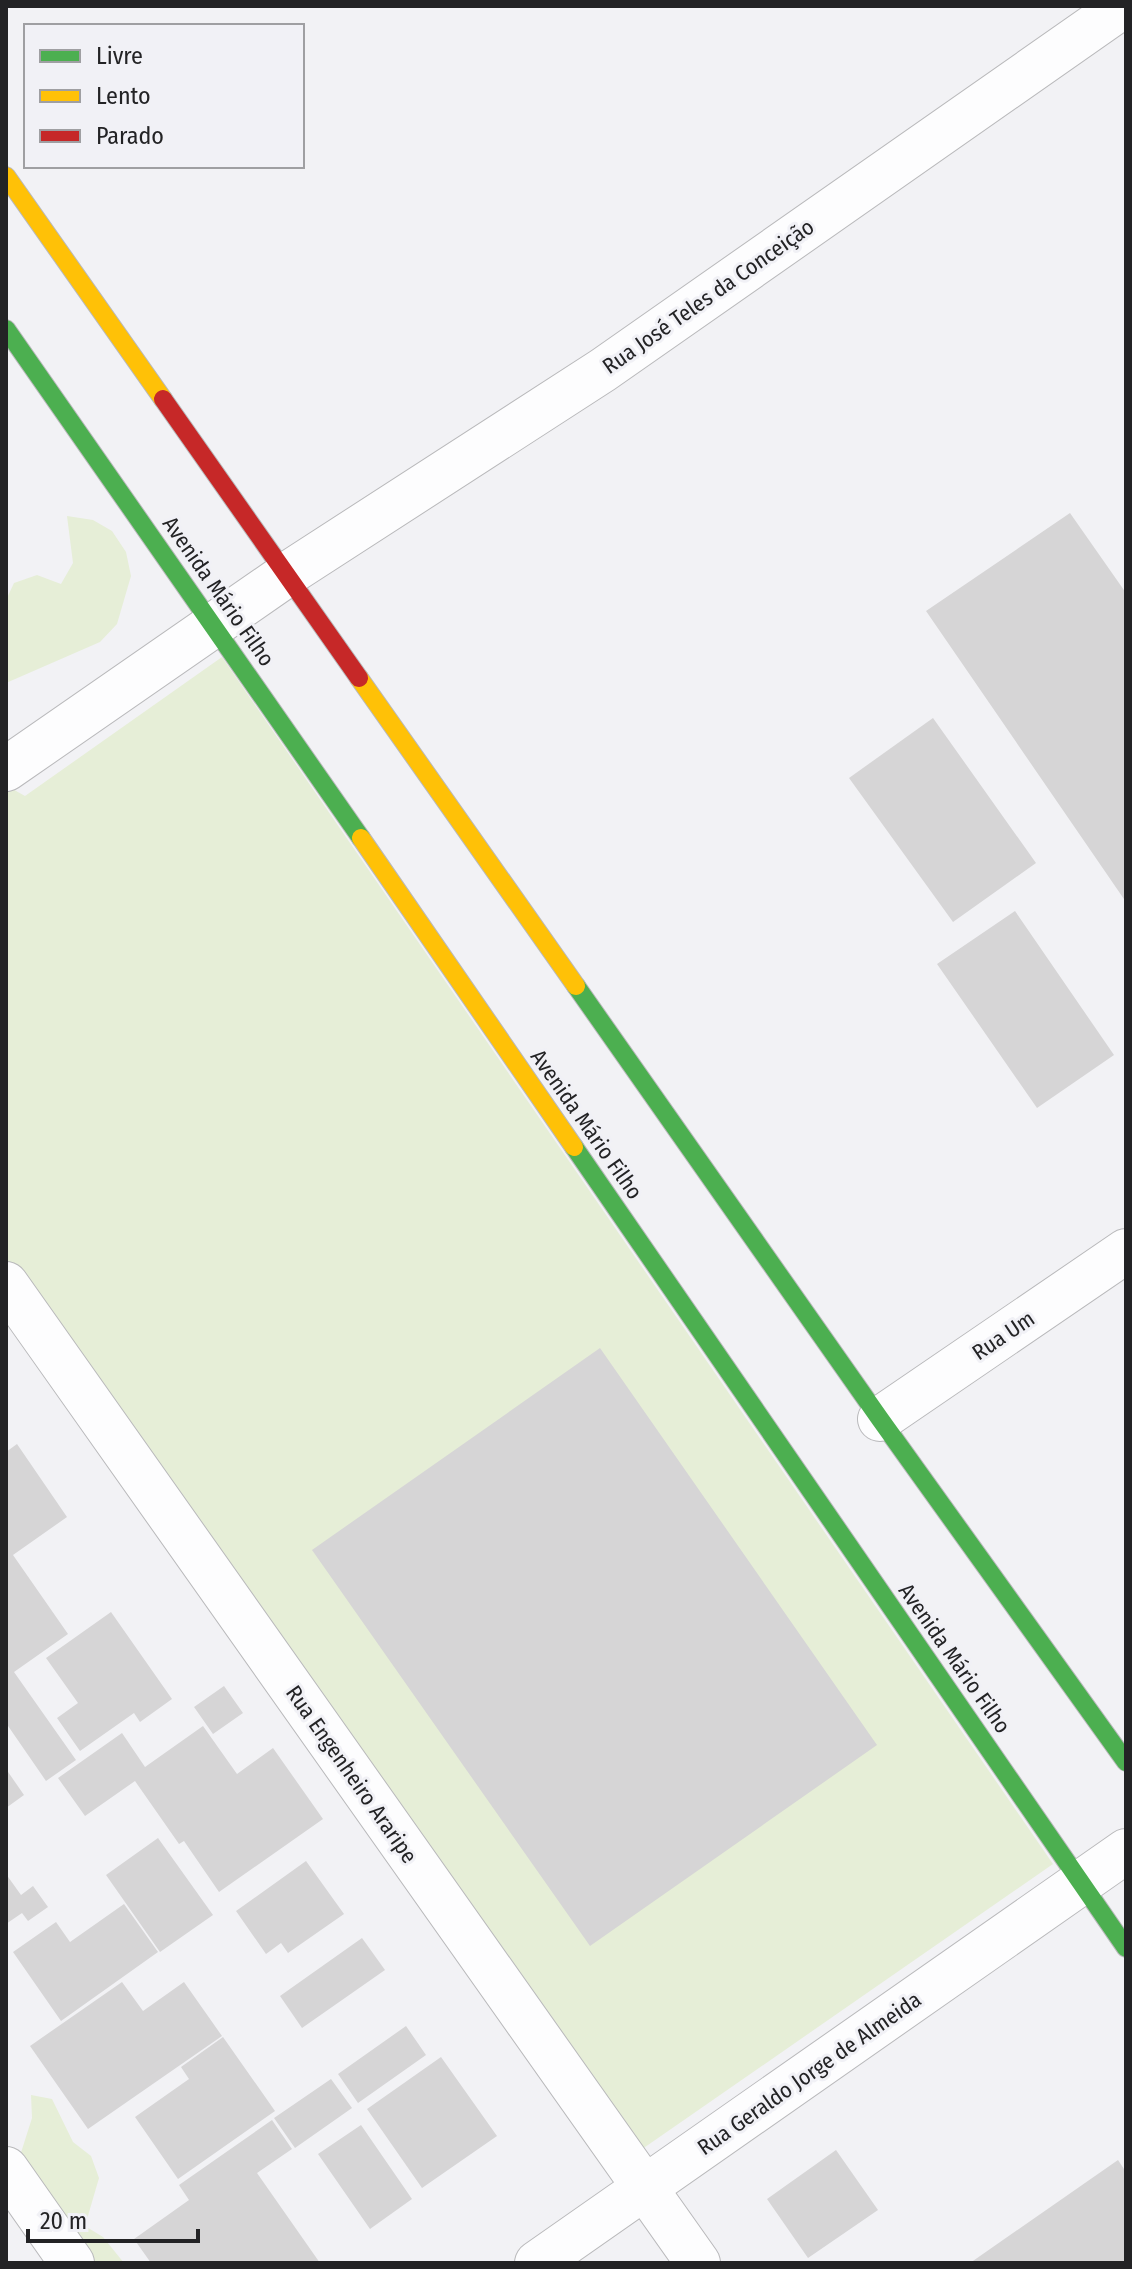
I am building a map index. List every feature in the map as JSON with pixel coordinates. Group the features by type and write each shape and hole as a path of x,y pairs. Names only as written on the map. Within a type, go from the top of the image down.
{"main road":[{"path":"6,176 880,1419 1126,1762"},
{"name":"Avenida Mário Filho","path":"6,329 213,623 1126,1948"}],"street":[{"name":"Rua José Teles da Conceição","path":"213,623 603,370 1123,6"},
{"path":"6,769 213,623"},
{"name":"Rua Um","path":"880,1419 1126,1251"},
{"name":"Rua Engenheiro Araripe","path":"6,1284 698,2263"},
{"name":"Rua Geraldo Jorge de Almeida","path":"537,2263 1126,1851"},
{"path":"6,2169 72,2263"}],"green space":[{"path":"67,516 93,520 112,531 126,552 131,576 117,624 100,642 6,683 6,600 14,583 37,575 61,584 73,563"},
{"path":"222,657 1053,1864 635,2154 6,1264 6,789 9,787 25,796"},
{"path":"31,2095 52,2099 73,2142 91,2156 99,2178 85,2226 103,2237 124,2263 81,2263 18,2162 32,2118"}],"building":[{"path":"1070,513 1126,593 1126,902 926,611"},
{"path":"933,718 1036,863 953,922 849,778"},
{"path":"1015,911 1114,1055 1037,1108 937,964"},
{"path":"600,1348 877,1745 590,1946 312,1550"},
{"path":"17,1444 67,1517 13,1555 68,1634 14,1672 76,1760 46,1781 6,1723 6,1452"},
{"path":"111,1612 172,1699 140,1722 134,1713 80,1751 57,1718 78,1703 46,1658"},
{"path":"224,1686 243,1713 213,1734 194,1707"},
{"path":"203,1726 237,1774 273,1748 323,1819 219,1892 184,1841 179,1844 135,1781 85,1816 58,1778 122,1733 145,1767"},
{"path":"6,1769 24,1795 6,1808"},
{"path":"158,1838 213,1915 160,1952 106,1875"},
{"path":"306,1861 344,1914 288,1953 281,1943 266,1954 236,1911"},
{"path":"6,1874 21,1895 33,1886 48,1907 28,1921 22,1913 6,1924"},
{"path":"124,1904 158,1952 61,2021 13,1952 56,1922 70,1942"},
{"path":"362,1938 385,1970 302,2028 280,1996"},
{"path":"122,1982 143,2011 184,1982 222,2036 88,2129 30,2046"},
{"path":"406,2026 426,2055 358,2103 338,2074"},
{"path":"223,2037 275,2111 178,2179 135,2117 189,2079 181,2067"},
{"path":"441,2057 497,2136 422,2188 367,2109"},
{"path":"331,2079 352,2108 295,2148 274,2118"},
{"path":"272,2120 292,2149 257,2173 320,2263 151,2263 134,2239 189,2200 179,2185"},
{"path":"361,2125 412,2199 370,2229 318,2154"},
{"path":"836,2150 878,2210 808,2258 767,2199"},
{"path":"1118,2160 1126,2172 1126,2263 970,2263"}],"traffic: fast":[{"path":"6,329 361,838"},
{"path":"576,986 1126,1762"},
{"path":"574,1147 1126,1948"}],"traffic: slow":[{"path":"6,176 163,399"},
{"path":"359,678 576,986"},
{"path":"361,838 574,1147"}],"traffic: jam":[{"path":"163,399 359,678"}]}
